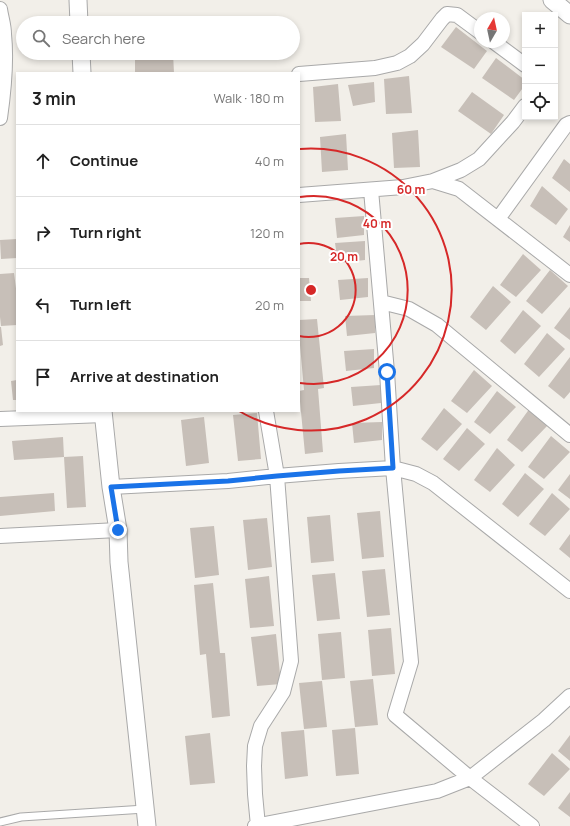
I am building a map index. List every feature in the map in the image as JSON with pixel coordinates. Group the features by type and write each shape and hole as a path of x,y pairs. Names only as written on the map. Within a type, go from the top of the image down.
{"street":[{"path":"78,0 79,16"},
{"path":"552,0 570,15"},
{"path":"0,9 4,33 5,62 0,118"},
{"path":"300,74 375,68 397,63 410,56 423,44 442,19 448,14 457,15 474,28"},
{"path":"502,48 522,63"},
{"path":"81,60 82,72"},
{"path":"300,195 403,187 433,181 461,170 479,159 522,110"},
{"path":"498,219 566,125 570,123"},
{"path":"433,181 459,189 570,275"},
{"path":"371,190 387,372 393,468 411,662 395,715 470,778 532,826"},
{"path":"381,302 409,309 437,324 570,435"},
{"path":"258,826 254,766 255,746 261,726 283,692 291,661 277,476 266,412"},
{"path":"0,419 104,413 111,487 118,530 120,570 147,826"},
{"path":"111,487 228,481 339,471 393,468 416,474 433,483 570,591"},
{"path":"0,536 118,530"},
{"path":"255,826 437,791 470,778 544,720 570,696"}],"lane":[{"path":"0,822 22,817 145,809"}],"building":[{"path":"456,27 474,41 474,48 483,48 487,51 474,69 441,47"},
{"path":"496,58 522,78 522,89 514,100 482,78"},
{"path":"135,60 173,60 174,72 135,72"},
{"path":"409,76 412,113 386,114 384,79"},
{"path":"374,82 375,102 353,106 348,85"},
{"path":"338,84 341,121 315,122 313,87"},
{"path":"472,92 504,115 491,134 458,111"},
{"path":"418,130 420,167 394,168 392,133"},
{"path":"346,134 348,170 322,172 320,137"},
{"path":"564,159 570,164 570,192 552,178"},
{"path":"542,186 568,209 556,225 530,206"},
{"path":"364,216 364,235 337,238 335,218"},
{"path":"570,225 570,242 563,237"},
{"path":"16,239 16,258 1,259 0,240"},
{"path":"365,241 365,260 338,263 335,243"},
{"path":"523,254 541,270 516,297 500,285"},
{"path":"550,270 568,286 542,314 526,301"},
{"path":"14,273 16,288 16,325 1,326 0,274"},
{"path":"300,278 309,278 311,301 300,301"},
{"path":"368,278 368,297 340,300 338,280"},
{"path":"493,286 511,302 486,330 470,317"},
{"path":"570,307 570,340 554,328"},
{"path":"523,310 541,326 515,354 500,341"},
{"path":"375,315 375,333 347,336 345,316"},
{"path":"317,319 324,388 318,389 323,452 305,454 300,402 300,391 304,390 300,345 300,320"},
{"path":"0,327 3,345 0,346"},
{"path":"547,333 565,349 539,377 524,364"},
{"path":"374,349 374,368 346,371 344,351"},
{"path":"570,357 570,392 564,399 548,386"},
{"path":"474,370 492,386 467,413 451,401"},
{"path":"16,380 16,400 13,400 11,381"},
{"path":"381,385 381,403 353,406 351,387"},
{"path":"497,391 516,407 490,434 474,422"},
{"path":"444,408 462,424 437,451 421,439"},
{"path":"530,408 548,425 522,452 507,440"},
{"path":"257,413 261,459 238,461 233,415"},
{"path":"204,417 209,463 186,466 181,420"},
{"path":"382,422 382,440 354,443 352,423"},
{"path":"467,428 485,444 459,471 443,459"},
{"path":"551,436 570,452 544,479 528,467"},
{"path":"63,437 64,457 14,460 12,441"},
{"path":"497,448 515,465 490,492 474,480"},
{"path":"83,456 86,507 67,508 64,457"},
{"path":"525,473 544,489 518,517 502,504"},
{"path":"570,474 570,499 558,490"},
{"path":"54,493 55,511 0,516 0,497"},
{"path":"552,493 570,509 545,536 529,524"},
{"path":"380,511 384,557 362,559 357,513"},
{"path":"330,515 334,561 311,563 307,517"},
{"path":"267,518 272,567 248,570 243,520"},
{"path":"214,526 219,575 195,578 190,528"},
{"path":"570,534 570,558 559,549"},
{"path":"385,569 390,615 367,617 362,571"},
{"path":"335,573 340,619 317,621 312,575"},
{"path":"269,576 274,626 250,628 245,579"},
{"path":"213,583 220,653 225,653 230,716 212,718 206,654 200,655 194,585"},
{"path":"391,628 395,674 372,676 368,630"},
{"path":"341,632 345,678 322,680 318,634"},
{"path":"276,634 281,684 257,686 251,637"},
{"path":"373,679 378,725 355,727 350,681"},
{"path":"322,681 327,727 304,729 299,683"},
{"path":"355,728 359,774 336,776 332,730"},
{"path":"304,730 308,776 285,779 281,732"},
{"path":"210,733 215,783 190,785 185,736"},
{"path":"570,735 570,761 558,751"},
{"path":"552,753 570,769 544,796 528,784"},
{"path":"570,792 570,817 558,808"}],"route":[{"path":"118,530 111,487 190,484 339,471 393,468 387,372"}]}
